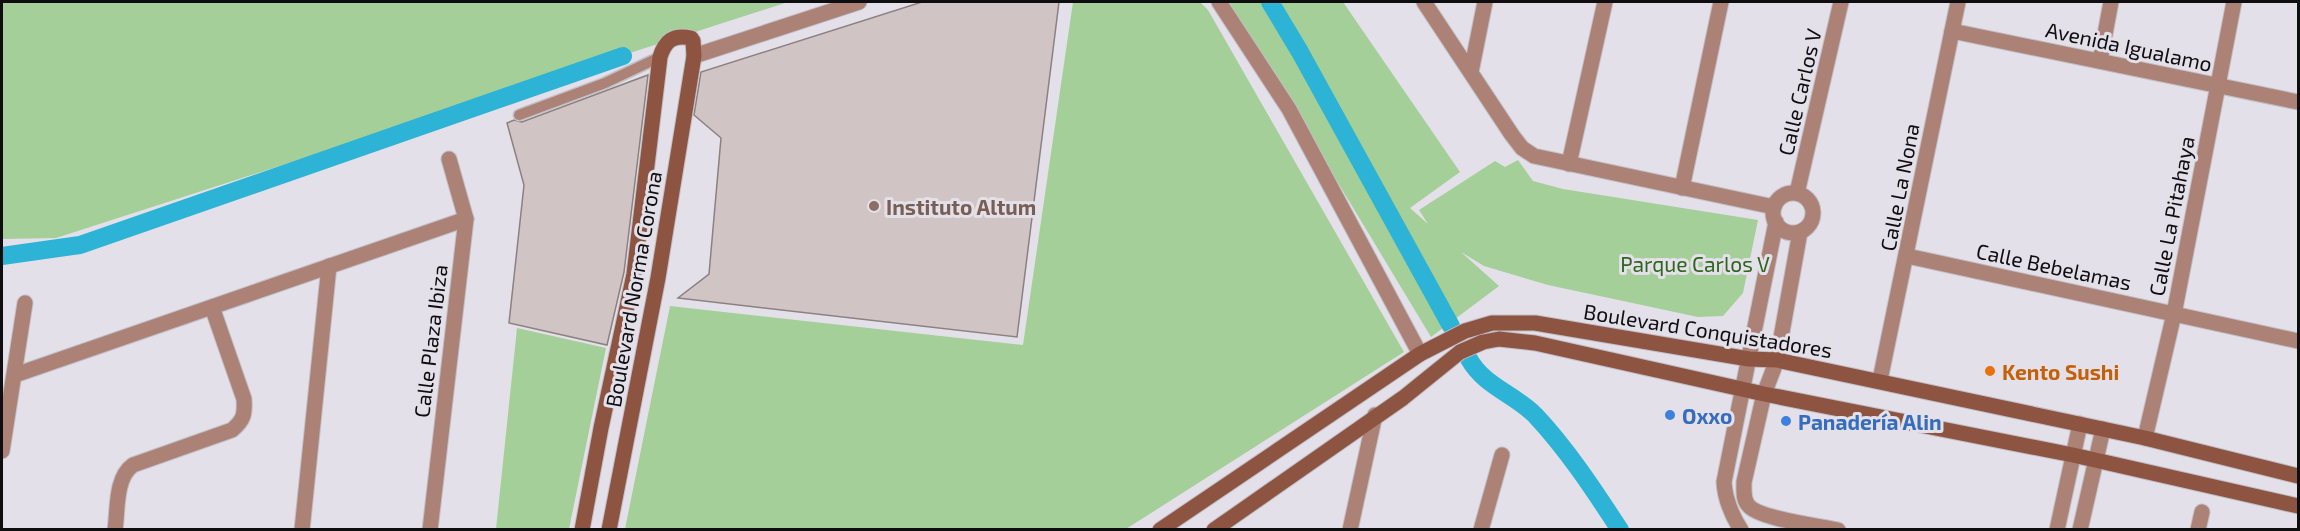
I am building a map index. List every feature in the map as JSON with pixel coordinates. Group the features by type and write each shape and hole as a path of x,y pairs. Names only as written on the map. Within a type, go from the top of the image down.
{"street":[{"path":"660,57 664,46 676,36 691,38 694,56 859,2"},
{"path":"1219,2 1289,109 1420,354"},
{"path":"1424,2 1522,148 1534,156 1682,188 1775,214 1785,231 1800,232"},
{"path":"1471,72 1485,2"},
{"path":"1569,165 1605,2"},
{"path":"1682,188 1721,2"},
{"name":"Calle Carlos V","path":"1797,193 1841,2"},
{"name":"Calle La Nona","path":"1880,380 1958,2"},
{"path":"2100,61 2111,2"},
{"name":"Calle La Pitahaya","path":"2145,438 2174,314 2234,2"},
{"name":"Avenida Igualamo","path":"1952,31 2298,102"},
{"name":"Boulevard Norma Corona","path":"609,530 658,278 694,56"},
{"name":"Boulevard Norma Corona","path":"582,530 634,274 660,57"},
{"name":"Calle Plaza Ibiza","path":"430,530 466,219 448,159"},
{"path":"1741,530 1731,514 1725,496 1724,482 1775,214 1783,195 1797,193 1808,199 1813,211 1810,223 1800,232 1777,360 1764,394 1744,482 1744,495 1748,505 1759,514 1838,530"},
{"path":"15,375 466,219"},
{"name":"Calle Bebelamas","path":"1907,256 2298,340"},
{"path":"302,530 329,266"},
{"path":"634,274 658,278"},
{"path":"2,450 25,303"},
{"path":"115,530 122,480 126,470 133,465 232,430 241,422 245,414 244,399 212,307"},
{"name":"Boulevard Conquistadores","path":"1160,530 1420,354 1465,330 1492,323 1535,323 1749,359 1777,360 2145,438 2298,476"},
{"name":"Boulevard Conquistadores","path":"1214,530 1375,415 1403,398 1460,352 1484,342 1499,339 1535,343 1764,394 2097,460 2298,506"},
{"path":"1350,530 1375,415"},
{"path":"2057,530 2080,424"},
{"path":"2080,530 2103,429"},
{"path":"1481,530 1502,455"},
{"path":"1731,514 1748,505"},
{"path":"2198,530 2202,512"}],"lane":[{"path":"519,114 606,83 660,57"}],"green space":[{"path":"2,2 788,2 56,238 2,239"},
{"path":"1073,2 1200,2 1208,10 1404,352 1126,529 625,529 670,306 1023,345"},
{"name":"Parque Carlos V","path":"1229,2 1343,2 1460,172 1410,208 1428,224 1419,210 1495,161 1505,167 1518,160 1533,181 1563,189 1758,220 1743,293 1723,316 1698,317 1548,285 1484,266 1461,252 1499,286 1431,337"},
{"path":"517,328 606,348 569,529 496,529"}],"building":[{"name":"Instituto Altum","path":"922,2 1059,2 1017,337 678,298 709,274 721,138 694,115 701,72"},
{"path":"648,75 624,272 607,345 509,323 524,185 507,123 514,120 522,122"}],"waterway":[{"path":"1270,2 1300,52 1451,326"},
{"path":"2,256 80,245 623,56"},
{"path":"1469,359 1483,376 1527,408 1547,428 1580,470 1620,530"}],"place":[{"name":"Instituto Altum","path":"874,206"},
{"name":"Kento Sushi","path":"1990,371"},
{"name":"Oxxo","path":"1670,415"},
{"name":"Panadería Alin","path":"1786,421"}]}
